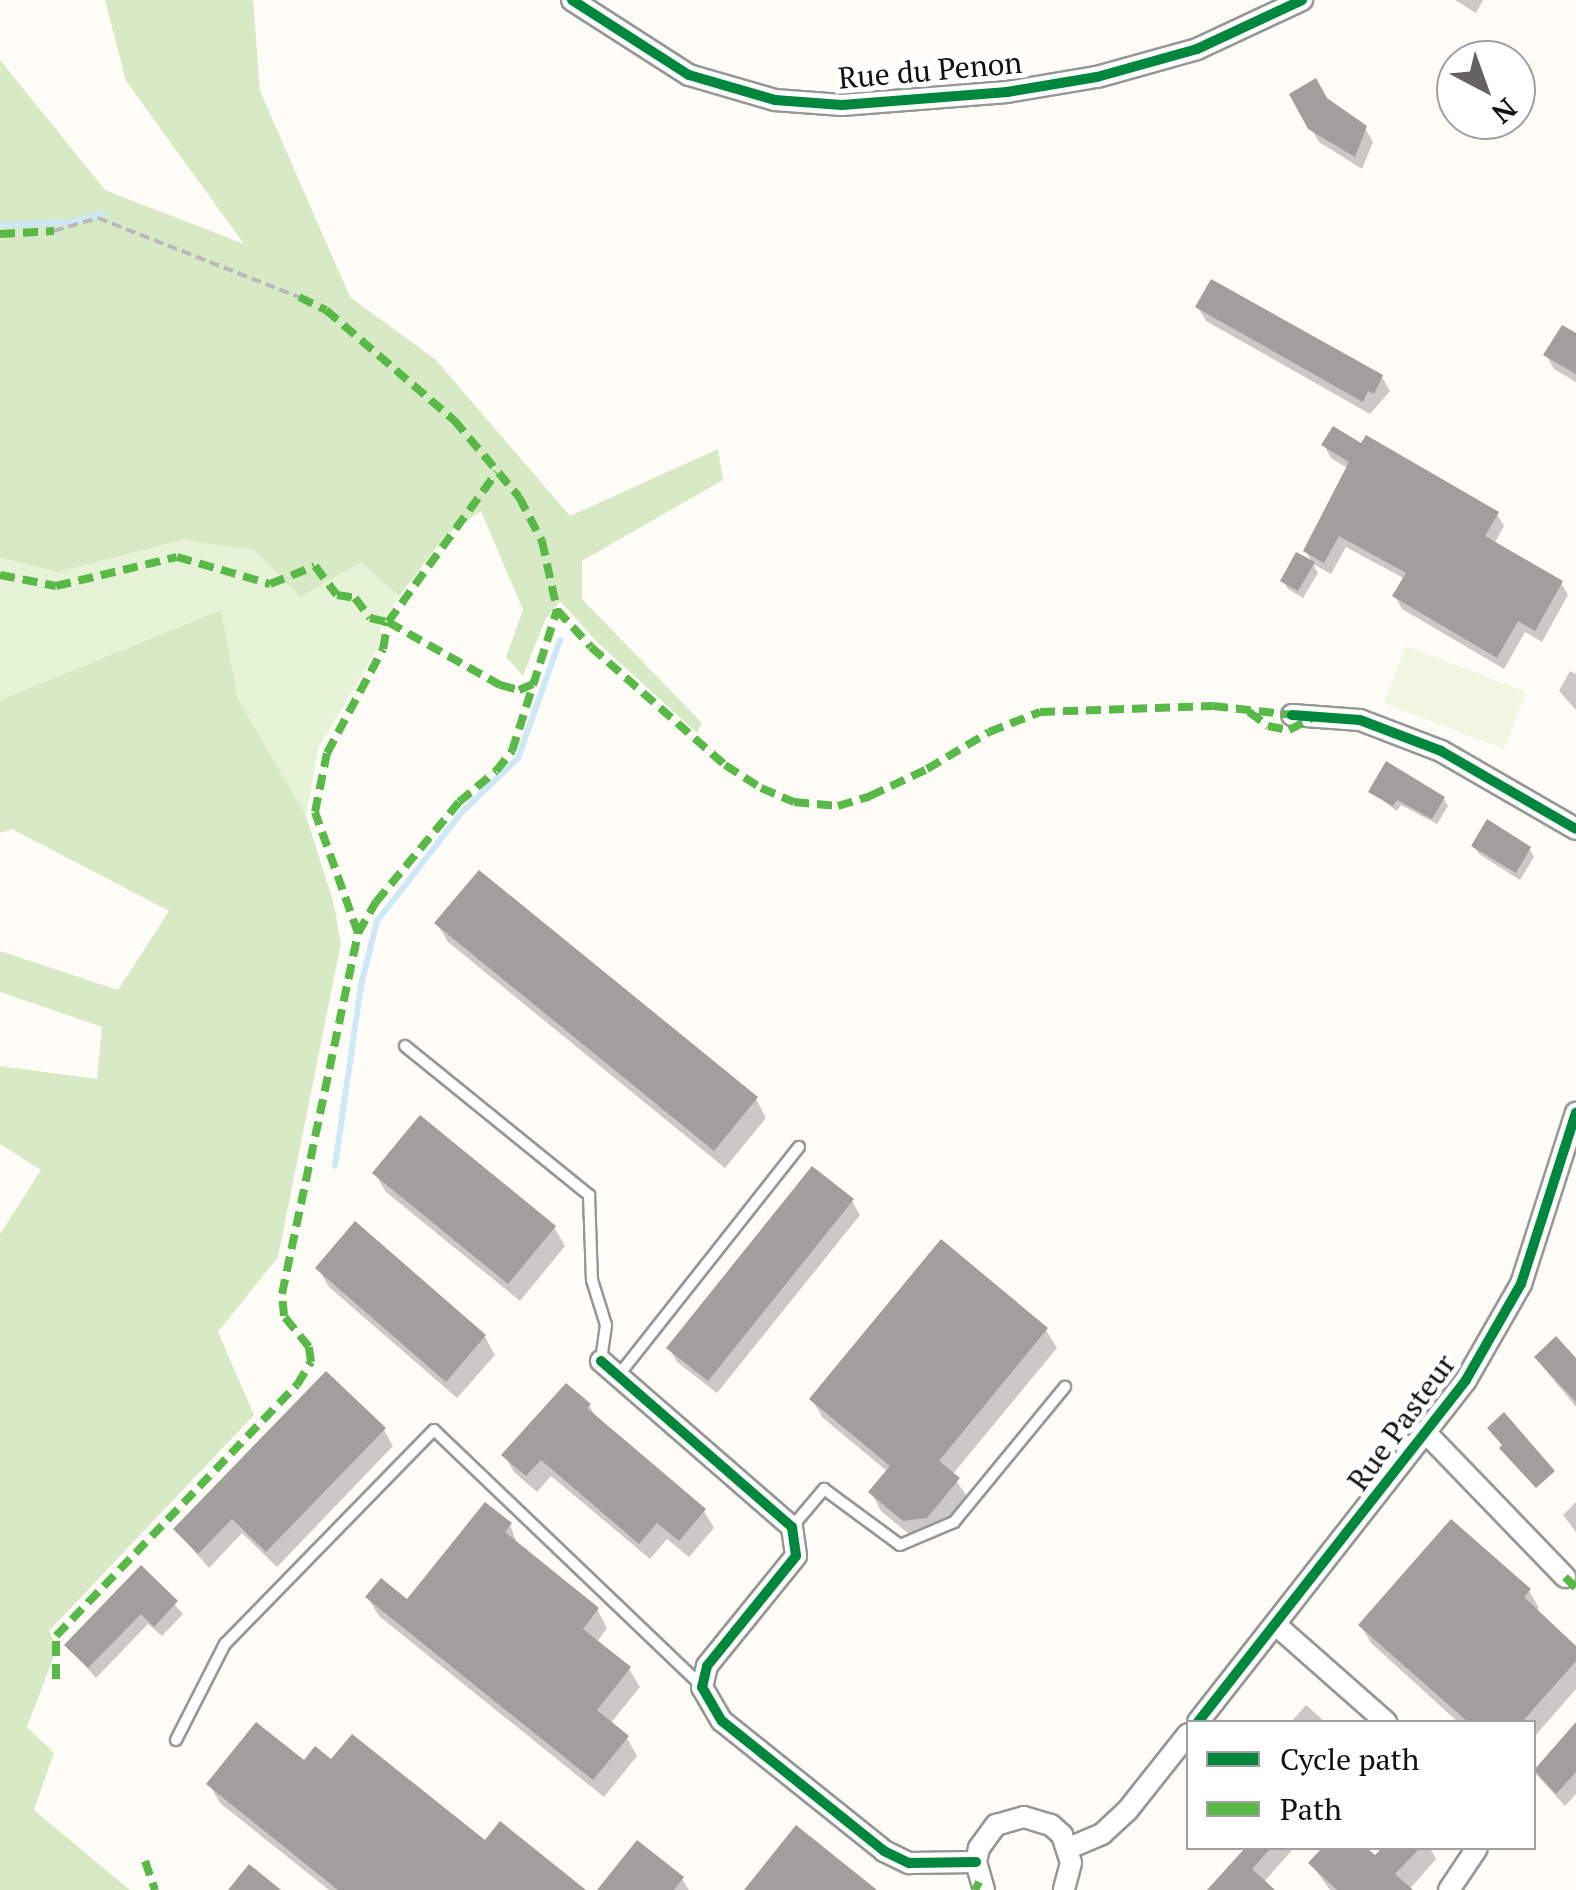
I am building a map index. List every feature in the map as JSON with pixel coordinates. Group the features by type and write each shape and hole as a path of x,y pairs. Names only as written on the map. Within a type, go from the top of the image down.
{"street":[{"name":"Rue du Penon","path":"572,0 689,75 774,100 842,105 1007,92 1097,77 1197,48 1302,0"},
{"path":"1292,715 1360,720 1441,751 1576,829"},
{"name":"Rue Pasteur","path":"1200,1720 1466,1380 1521,1284 1575,1123"},
{"path":"600,1361 792,1527 796,1556 706,1666 702,1687 722,1721 884,1851 909,1863 976,1862"},
{"path":"1427,1434 1565,1577"},
{"path":"1276,1625 1384,1720"},
{"path":"1068,1848 1102,1834 1127,1811 1186,1737"},
{"path":"984,1890 976,1862 979,1848 996,1825 1024,1816 1051,1825 1068,1848 1072,1863 1064,1890"},
{"path":"1449,1890 1476,1850"}],"lane":[{"path":"404,1046 589,1195 592,1280 606,1325 600,1361"},
{"path":"618,1376 799,1147"},
{"path":"792,1527 824,1489 900,1546 954,1522 1065,1387"},
{"path":"176,1740 225,1644 434,1430 702,1687"}],"path":[{"path":"54,231 98,218 298,298"}],"green space":[{"path":"105,0 253,0 260,91 350,297 436,360 570,516 718,449 723,480 582,561 582,599 702,723 697,733 598,643 560,601 545,620 523,676 506,657 523,610 481,511 446,535 399,596 361,562 300,597 255,550 183,540 57,572 0,558 0,60 105,190 244,244 126,81"},
{"path":"183,540 361,561 399,596 382,624 377,650 319,747 306,816 238,699 221,610 0,700 0,558 57,572"},
{"path":"221,610 238,699 306,816 333,901 341,943 278,1257 218,1332 254,1415 49,1631 57,1648 27,1727 54,1753 34,1810 130,1890 0,1890 0,1234 41,1170 0,1144 0,1066 97,1079 102,1027 0,992 0,951 118,990 169,911 12,829 0,833 0,700"},
{"path":"1406,646 1526,692 1504,749 1384,703"}],"building":[{"path":"1316,78 1327,98 1367,126 1355,157 1308,129 1289,94"},
{"path":"1211,279 1383,375 1374,394 1368,391 1363,402 1195,307"},
{"path":"1562,325 1576,333 1576,374 1543,355"},
{"path":"1333,426 1361,443 1366,435 1499,512 1485,536 1563,581 1535,631 1518,621 1497,658 1392,596 1406,573 1339,536 1324,563 1303,551 1349,462 1321,445"},
{"path":"1296,552 1315,562 1298,591 1280,581"},
{"path":"1386,761 1445,797 1432,819 1397,800 1393,806 1368,792"},
{"path":"1487,819 1531,847 1516,873 1471,846"},
{"path":"479,870 758,1097 714,1151 434,923"},
{"path":"420,1115 556,1226 508,1284 372,1173"},
{"path":"812,1166 854,1199 708,1381 666,1348"},
{"path":"355,1221 486,1335 446,1382 315,1268"},
{"path":"941,1239 1048,1328 939,1461 960,1478 927,1518 903,1521 868,1492 890,1466 809,1399"},
{"path":"1556,1336 1576,1358 1576,1402 1534,1357"},
{"path":"326,1371 386,1428 266,1552 232,1519 198,1554 173,1529"},
{"path":"566,1383 591,1404 587,1408 706,1509 679,1541 657,1523 639,1544 541,1460 526,1476 501,1455"},
{"path":"1504,1412 1555,1471 1536,1488 1499,1448 1502,1445 1487,1428"},
{"path":"485,1502 512,1523 505,1532 599,1608 583,1629 631,1667 597,1710 629,1736 593,1780 365,1597 381,1578 407,1599"},
{"path":"1451,1519 1531,1589 1524,1597 1576,1646 1576,1661 1524,1720 1466,1720 1358,1625"},
{"path":"141,1565 178,1601 154,1627 141,1614 88,1668 64,1645"},
{"path":"256,1722 304,1760 315,1746 331,1759 352,1734 485,1840 500,1821 586,1890 338,1890 206,1784"},
{"path":"1576,1722 1576,1772 1556,1794 1536,1768"},
{"path":"796,1825 877,1890 744,1890"},
{"path":"637,1840 684,1877 674,1890 597,1890"},
{"path":"1243,1850 1269,1850 1252,1869 1275,1890 1207,1890"},
{"path":"1320,1850 1369,1850 1375,1855 1380,1850 1418,1850 1395,1874 1413,1890 1337,1890 1308,1863"},
{"path":"249,1864 281,1890 228,1890"}],"waterway":[{"path":"0,225 73,222 103,214"},
{"path":"335,1166 361,985 377,921 462,812 518,758 560,640"}],"marked path":[{"path":"0,234 54,231"},
{"path":"299,297 326,310 454,420 519,497 542,541 557,610 591,647 725,765 761,788 794,802 838,806 870,796 927,769 989,732 1040,712 1213,706 1292,715"},
{"path":"0,575 56,586 177,557 270,584 315,566 337,595 355,598 370,618 388,622 497,472"},
{"path":"56,1679 56,1636 297,1385 311,1362 309,1347 284,1316 282,1294 358,933 376,902 459,802 496,771 512,751 557,610"},
{"path":"358,933 315,812 327,753 383,649 388,622 500,685 519,690 533,684"},
{"path":"1249,712 1268,726 1289,730 1311,719"},
{"path":"1565,1577 1576,1588"},
{"path":"145,1861 155,1890"},
{"path":"975,1890 979,1882"}],"cycle path":[{"path":"572,0 689,75 775,100 842,105 1007,92 1097,77 1197,49 1302,0"},
{"path":"1292,715 1360,720 1441,751 1576,829"},
{"path":"1200,1720 1466,1380 1521,1284 1576,1113"},
{"path":"601,1361 792,1527 796,1556 707,1666 702,1687 722,1721 884,1851 909,1863 976,1862"}]}
